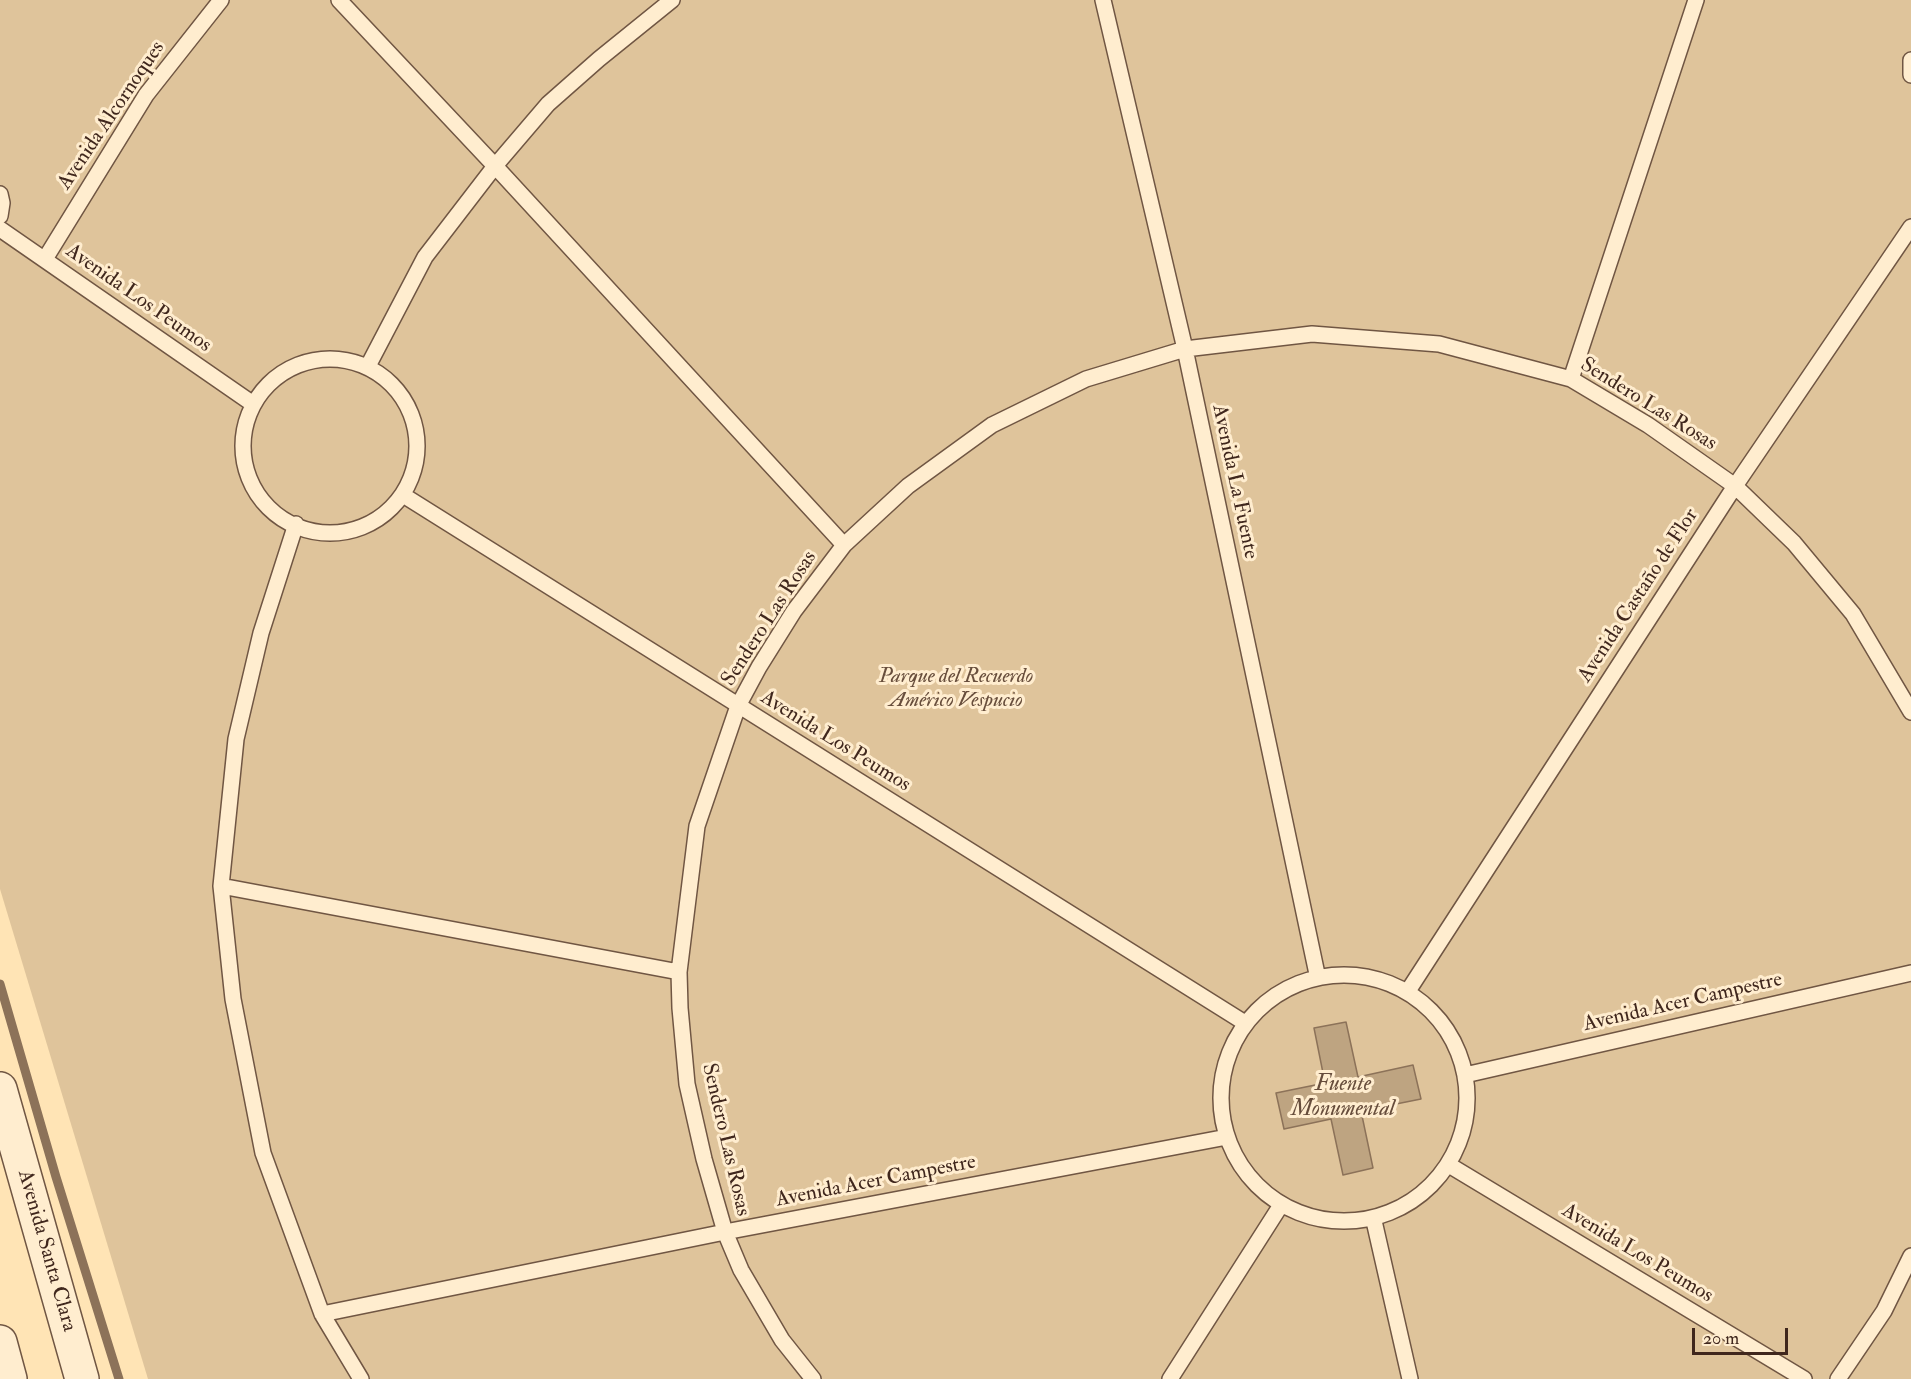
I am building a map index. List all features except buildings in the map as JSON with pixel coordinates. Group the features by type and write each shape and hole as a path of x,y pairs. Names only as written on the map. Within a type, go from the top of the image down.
{"street":[{"name":"Avenida Santa Clara","path":"0,1089 82,1379"},
{"path":"0,1342 10,1379"}],"lane":[{"name":"Avenida Alcornoques","path":"45,259 146,95 221,0"},
{"path":"339,0 844,545"},
{"path":"368,366 425,257 495,166 548,104 607,52 672,0"},
{"name":"Avenida La Fuente","path":"1103,0 1185,349 1317,974"},
{"path":"1571,378 1696,0"},
{"path":"1911,60 1911,75"},
{"path":"0,194 2,203 0,216"},
{"name":"Avenida Castaño de Flor","path":"1408,991 1736,486 1911,227"},
{"name":"Avenida Los Peumos","path":"0,228 253,404"},
{"name":"Sendero Las Rosas","path":"813,1379 782,1340 741,1269 726,1232 704,1159 687,1084 679,972 697,826 738,705 794,611 844,545 908,486 993,425 1086,379 1185,349 1312,334 1439,344 1571,378 1648,425 1736,486 1794,543 1853,614 1910,706"},
{"path":"336,359 368,366 387,381 405,402 415,428 416,456 404,495 376,520 353,530 328,534 278,517 259,497 247,473 242,445 247,418 253,404 280,374 307,361 336,359"},
{"name":"Avenida Los Peumos","path":"404,495 1245,1023"},
{"path":"296,525 261,633 236,738 221,886 233,999 263,1153 322,1314 361,1379"},
{"path":"221,886 679,972"},
{"name":"Avenida Acer Campestre","path":"1465,1075 1911,973"},
{"path":"1317,974 1377,978 1408,991 1437,1015 1458,1048 1465,1075 1465,1127 1449,1165 1420,1196 1374,1221 1350,1222 1317,1219 1281,1205 1260,1189 1240,1165 1227,1137 1220,1098 1227,1058 1245,1023 1275,995 1317,974"},
{"name":"Avenida Acer Campestre","path":"322,1314 726,1232 1227,1137"},
{"name":"Avenida Los Peumos","path":"1449,1165 1804,1379"},
{"path":"1170,1379 1281,1205"},
{"path":"1374,1221 1410,1379"},
{"path":"1838,1379 1884,1311 1911,1256"}],"green space":[{"name":"Parque del Recuerdo Américo Vespucio","path":"0,0 1911,0 1911,1379 148,1379 0,889"}],"water":[{"name":"Fuente Monumental","path":"1346,1022 1358,1077 1413,1065 1421,1099 1361,1111 1373,1168 1343,1175 1331,1119 1284,1129 1276,1093 1325,1083 1314,1028"}],"waterway":[{"path":"0,984 56,1177 119,1379"}]}
